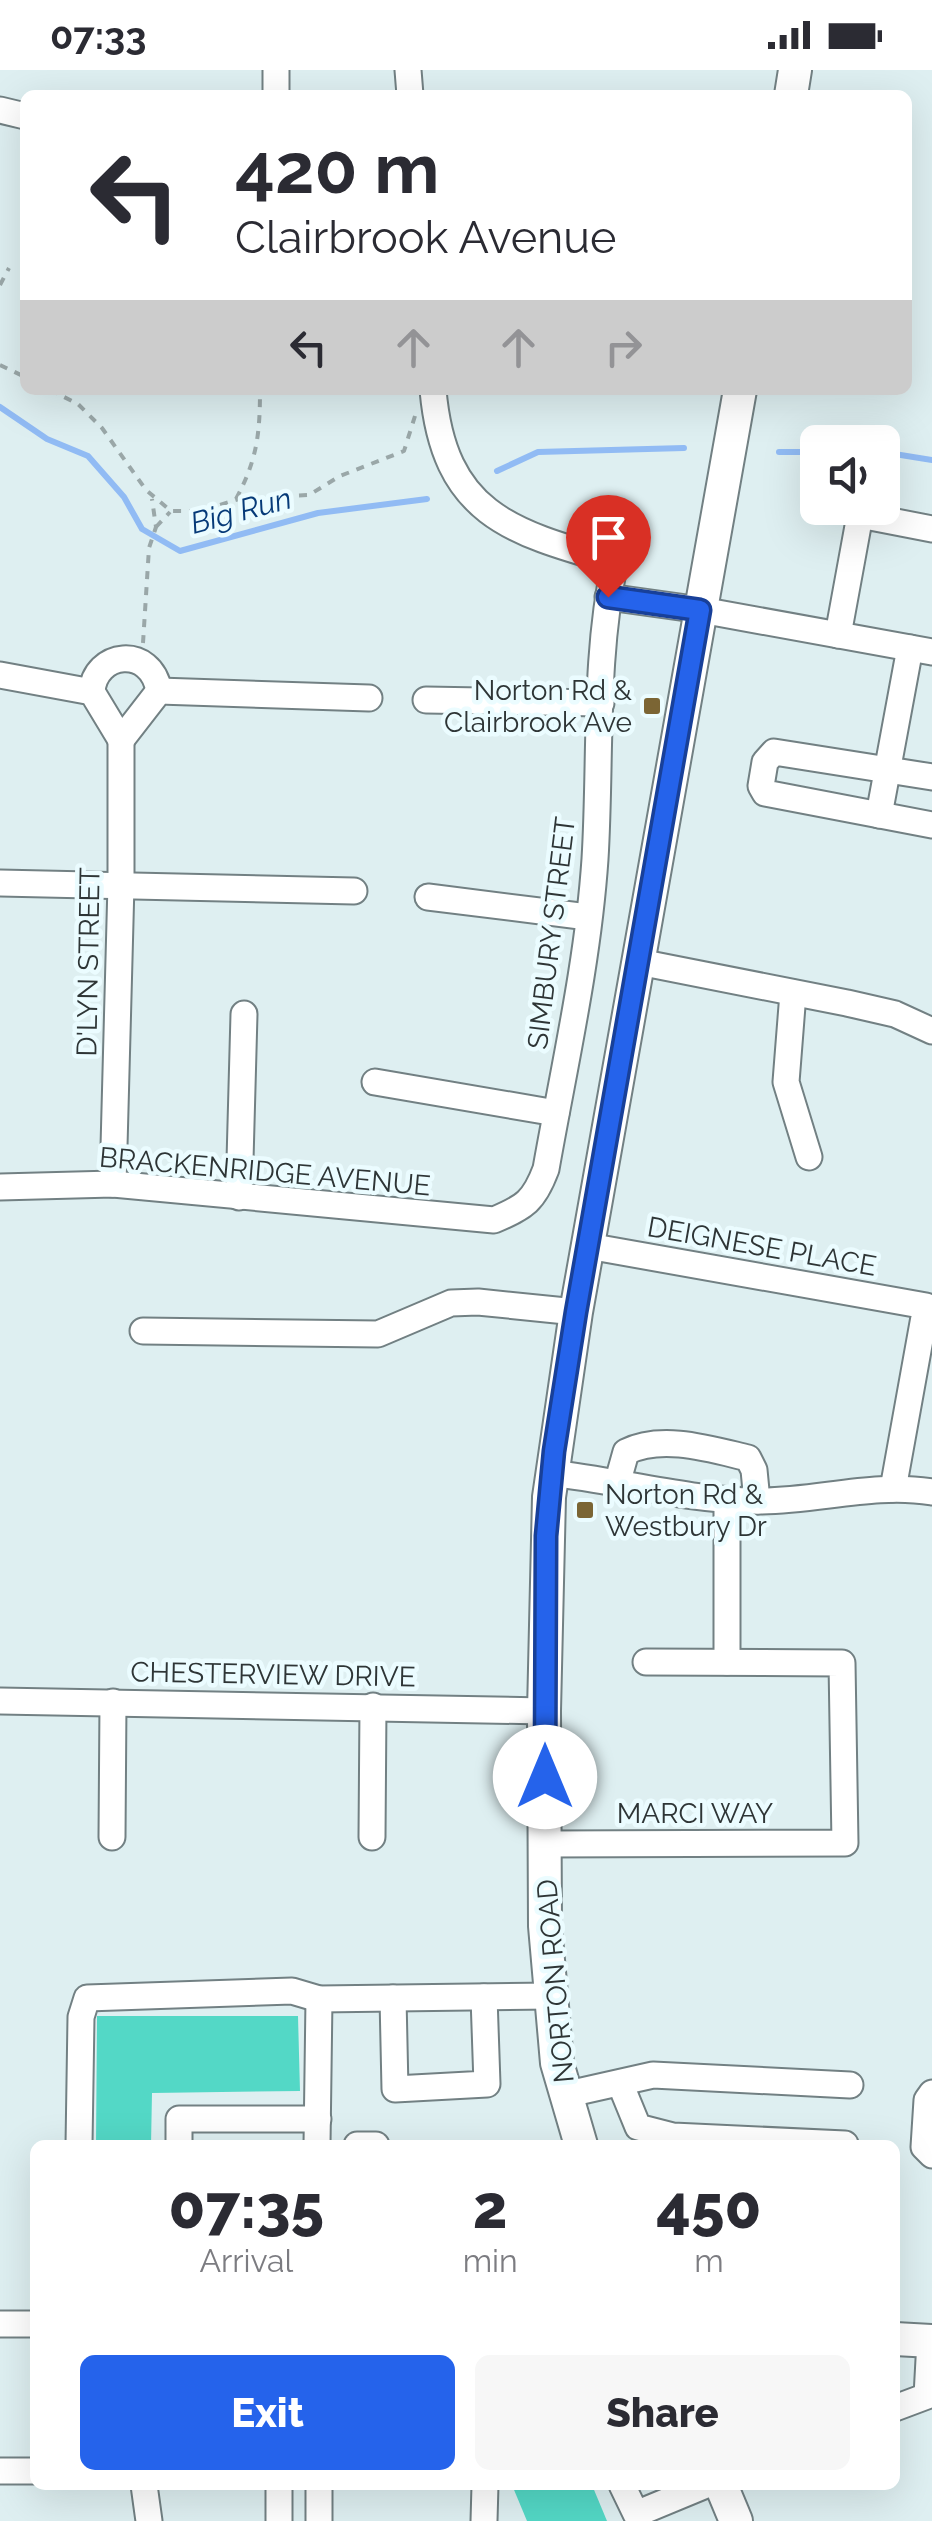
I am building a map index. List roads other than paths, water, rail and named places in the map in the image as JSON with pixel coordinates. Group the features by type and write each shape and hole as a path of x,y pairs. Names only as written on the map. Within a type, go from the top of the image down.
{"main road":[{"name":"NORTON ROAD","path":"579,2140 564,2095 550,1996 546,1926 544,1710 546,1536 551,1473 576,1312 739,395"},
{"path":"900,2339 931,2341"},
{"path":"723,2490 736,2521"}],"street":[{"name":"SIMBURY STREET","path":"434,402 448,461 482,506 521,533 615,562 608,597 595,862 588,917 546,1169 538,1190 523,1208"},
{"path":"838,635 860,515 932,529"},
{"path":"608,597 921,650 879,815"},
{"path":"118,659 141,662 156,676 158,691 121,740 92,692 92,679 103,666 118,659"},
{"path":"0,675 92,692"},
{"path":"158,691 370,698"},
{"path":"426,700 601,703"},
{"name":"D'LYN STREET","path":"112,1184 121,740"},
{"path":"932,776 774,752 765,762 761,786 766,793 932,825"},
{"path":"0,882 354,891"},
{"path":"428,897 588,917"},
{"path":"639,962 895,1014 932,1031"},
{"path":"793,993 786,1082 808,1157"},
{"path":"239,1197 244,1014"},
{"path":"375,1082 556,1113"},
{"name":"BRACKENRIDGE AVENUE","path":"0,1188 112,1184 463,1219 494,1220 523,1208"},
{"name":"DEIGNESE PLACE","path":"588,1246 926,1306 893,1489"},
{"path":"142,1332 378,1334 451,1302 576,1312"},
{"path":"618,1484 626,1452 644,1443 703,1448 748,1458 754,1470 757,1501"},
{"path":"551,1473 726,1500 757,1501 893,1489 932,1492"},
{"path":"646,1662 727,1662 726,1500"},
{"name":"MARCI WAY","path":"545,1844 844,1843 842,1663 727,1662"},
{"name":"CHESTERVIEW DRIVE","path":"0,1701 544,1710"},
{"path":"112,1836 113,1702"},
{"path":"372,1837 373,1706"},
{"path":"79,2140 81,2017 87,1998 292,1992 319,1999 550,1996"},
{"path":"393,1998 395,2088 487,2084 484,1997"},
{"path":"179,2140 179,2119 318,2132 319,1999"},
{"path":"564,2095 652,2075 850,2085"},
{"path":"620,2083 638,2126 646,2130 673,2136 760,2140"},
{"path":"932,2094 927,2100 924,2147 932,2155"},
{"path":"0,2324 30,2324"},
{"path":"900,2406 927,2396 931,2341"},
{"path":"0,2471 30,2471"},
{"path":"145,2490 149,2521"},
{"path":"279,2490 279,2521"},
{"path":"319,2490 319,2521"},
{"path":"484,2521 485,2490"},
{"path":"624,2490 637,2518 696,2490"}],"waterway":[{"name":"Big Run","path":"0,407 47,439 88,456 124,497 142,529 180,551 318,513 427,499"},
{"name":"Big Run","path":"497,471 538,452 684,448"},
{"name":"Big Run","path":"779,452 800,452"},
{"name":"Big Run","path":"900,455 932,460"}],"place":[{"name":"Norton Rd & Clairbrook Ave","path":"652,706"},
{"name":"Norton Rd & Westbury Dr","path":"585,1510"}]}
